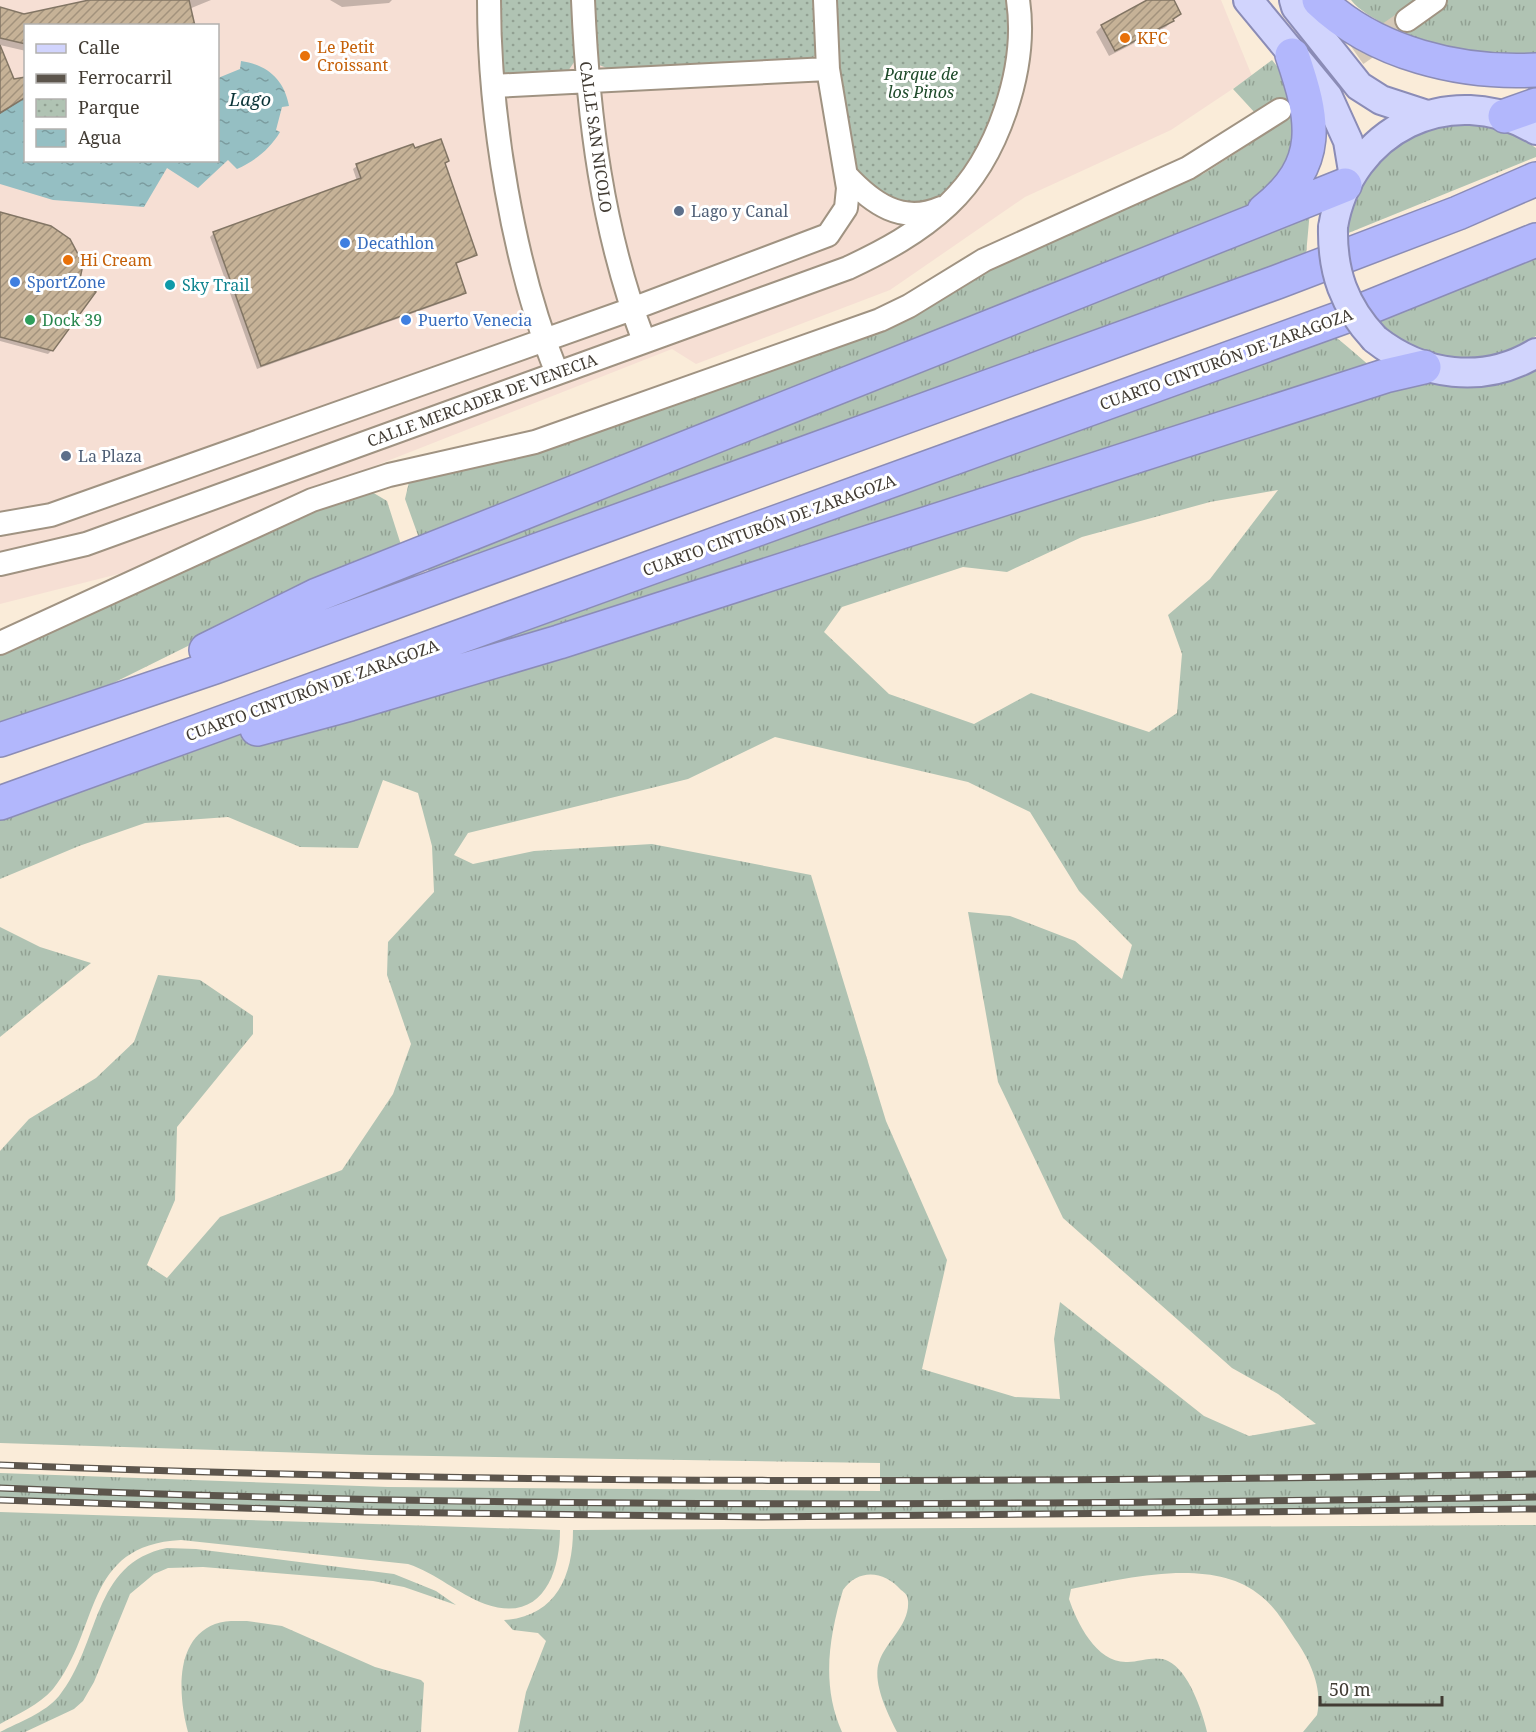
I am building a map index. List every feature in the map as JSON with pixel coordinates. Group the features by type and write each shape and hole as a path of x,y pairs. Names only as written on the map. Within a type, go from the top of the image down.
{"highway":[{"path":"1319,0 1359,30 1406,51 1478,69 1536,70"},
{"path":"1249,223 1289,188 1300,171 1308,148 1309,111 1292,55"},
{"path":"1505,116 1536,105"},
{"path":"106,702 129,683 217,645 317,595 1249,223 1349,178"},
{"path":"0,740 106,702 215,667 1277,282 1458,213 1536,179"},
{"name":"CUARTO CINTURÓN DE ZARAGOZA","path":"0,803 1360,311 1536,240"},
{"path":"113,763 166,755 350,704 559,642 1385,376 1424,367"}],"main road":[{"path":"1248,0 1336,112 1348,141 1349,178 1333,227 1335,268 1340,288 1361,323 1375,339 1398,355 1424,367 1455,373 1475,373 1516,363 1536,353"},
{"path":"1294,0 1296,7 1359,86 1381,100 1427,115"},
{"path":"1349,178 1385,136 1427,115 1466,110 1505,116 1536,130"}],"street":[{"path":"489,0 493,86 508,200 533,308 557,373"},
{"name":"CALLE SAN NICOLO","path":"583,0 586,80 599,183 621,276 644,341"},
{"path":"0,524 51,515 632,309 828,235 846,208 846,175 828,69 825,0"},
{"name":"CALLE MERCADER DE VENECIA","path":"0,564 86,544 848,268 902,241 949,204 979,165 999,129 1007,106 1017,51 1018,0"},
{"path":"1407,20 1435,0"},
{"path":"493,86 828,69"},
{"path":"0,643 312,500 389,475 535,441 880,320 909,306 984,260 1188,168 1280,110"},
{"path":"846,175 866,196 896,212 926,213 949,204"}],"shaded area":[{"name":"Puerto Venecia","path":"0,0 1221,0 1252,76 1171,130 1025,197 890,290 696,364 672,349 311,491 146,567 0,604"}],"green space":[{"path":"499,0 575,0 577,58 568,71 506,74 499,69"},
{"path":"593,0 816,0 819,53 813,57 794,59 607,68 594,60"},
{"name":"Parque de los Pinos","path":"833,0 1011,0 1013,40 993,125 947,195 912,209 858,181 840,99"},
{"path":"1351,0 1536,0 1536,59 1475,55 1440,48 1384,24 1362,11"},
{"path":"1272,60 1289,81 1311,199 1306,255 432,587 424,552 405,499 409,482 426,474 857,329 1009,248 1203,174 1250,144 1288,114 1277,99 1256,114 1233,89"},
{"path":"1452,124 1485,126 1506,132 1536,148 1536,157 1346,234 1349,213 1356,193 1366,176 1379,161 1394,148 1412,138"},
{"path":"1536,258 1536,336 1517,347 1476,358 1454,359 1434,356 1414,349 1395,337 1379,322"},
{"path":"1334,336 1385,376 1536,353 1536,1509 762,1517 365,1512 0,1500 0,1473 388,1487 880,1491 880,1463 371,1455 0,1443 0,1151 29,1119 96,1078 134,1042 158,975 200,980 253,1016 253,1034 177,1127 175,1200 147,1265 167,1278 220,1217 342,1170 393,1094 411,1044 387,975 388,942 434,892 432,846 418,793 383,780 358,848 300,847 228,817 145,823 79,846 0,879 0,803 458,668 451,640","holes":["1278,490 1210,579 1168,615 1182,654 1177,713 1149,732 1031,693 974,724 889,694 824,632 842,607 963,567 1007,572 1082,537 1210,502","775,737 968,782 1030,812 1079,891 1132,945 1122,979 1075,941 1010,916 968,912 998,1082 1063,1218 1232,1368 1278,1394 1316,1424 1249,1436 1204,1416 1060,1302 1054,1339 1060,1399 1015,1397 922,1369 947,1260 886,1121 811,875 652,844 534,851 473,864 454,855 468,833 688,779"]},
{"path":"372,492 387,501 402,548 192,644 0,739 0,653 306,512"},
{"path":"0,927 40,947 91,963 0,1037"},
{"path":"0,1512 560,1530 556,1563 544,1591 533,1601 520,1607 504,1608 475,1600 408,1564 181,1540 149,1545 126,1557 110,1574 98,1594 68,1666 53,1689 35,1704 0,1724"},
{"path":"1536,1525 1536,1732 1303,1732 1317,1715 1317,1685 1306,1656 1275,1610 1261,1596 1242,1584 1219,1576 1169,1573 1071,1589 1069,1599 1083,1630 1098,1649 1107,1656 1117,1661 1128,1662 1163,1659 1176,1666 1194,1692 1207,1732 897,1732 879,1689 877,1670 882,1654 902,1625 908,1610 908,1599 905,1593 887,1579 864,1575 849,1583 843,1590 831,1643 829,1679 831,1697 842,1732 518,1732 526,1692 546,1641 538,1633 513,1630 504,1620 522,1617 536,1611 558,1592 569,1563 573,1530"},
{"path":"167,1548 196,1549 394,1574 436,1591 456,1605 404,1587 373,1581 203,1567 168,1568 154,1574 130,1594 94,1682 83,1701 74,1709 25,1732 0,1732 39,1712 59,1696 73,1675 100,1608 124,1570 142,1557"},
{"path":"227,1621 247,1621 282,1626 375,1667 421,1680 424,1683 421,1732 188,1732 183,1703 182,1672 192,1643 201,1632 215,1624"}],"water":[{"name":"Lago","path":"241,61 259,66 273,75 283,88 289,106 282,107 276,130 280,132 272,144 244,166 237,169 228,160 198,188 167,168 144,207 53,200 0,184 0,113 24,98 24,162 219,162 219,78 240,69"}],"building":[{"path":"89,0 189,0 195,24 24,24 24,44 0,38 0,7 24,14"},
{"name":"KFC","path":"1147,0 1174,0 1181,14 1173,19 1174,21 1115,51 1101,25"},
{"path":"0,45 14,79 24,77 24,98 0,113"},
{"name":"Decathlon","path":"441,139 449,161 445,163 477,255 456,263 466,293 261,366 213,232 361,178 356,164 413,144 415,148"},
{"path":"0,212 51,226 70,239 79,256 82,269 80,279 96,292 53,351 0,337"}],"tunnel":[{"path":"1303,93 1407,20"}],"railway":[{"path":"0,1465 576,1479 960,1480 1536,1474"},
{"path":"0,1488 192,1495 576,1503 1152,1502 1536,1497"},
{"path":"0,1500 365,1512 762,1517 1536,1509"}],"place":[{"name":"KFC","path":"1125,38"},
{"name":"Le Petit Croissant","path":"305,56"},
{"name":"Lago y Canal","path":"679,211"},
{"name":"Decathlon","path":"345,243"},
{"name":"Hi Cream","path":"68,260"},
{"name":"SportZone","path":"15,282"},
{"name":"Sky Trail","path":"170,285"},
{"name":"Dock 39","path":"30,320"},
{"name":"Puerto Venecia","path":"406,320"},
{"name":"La Plaza","path":"66,456"}]}
